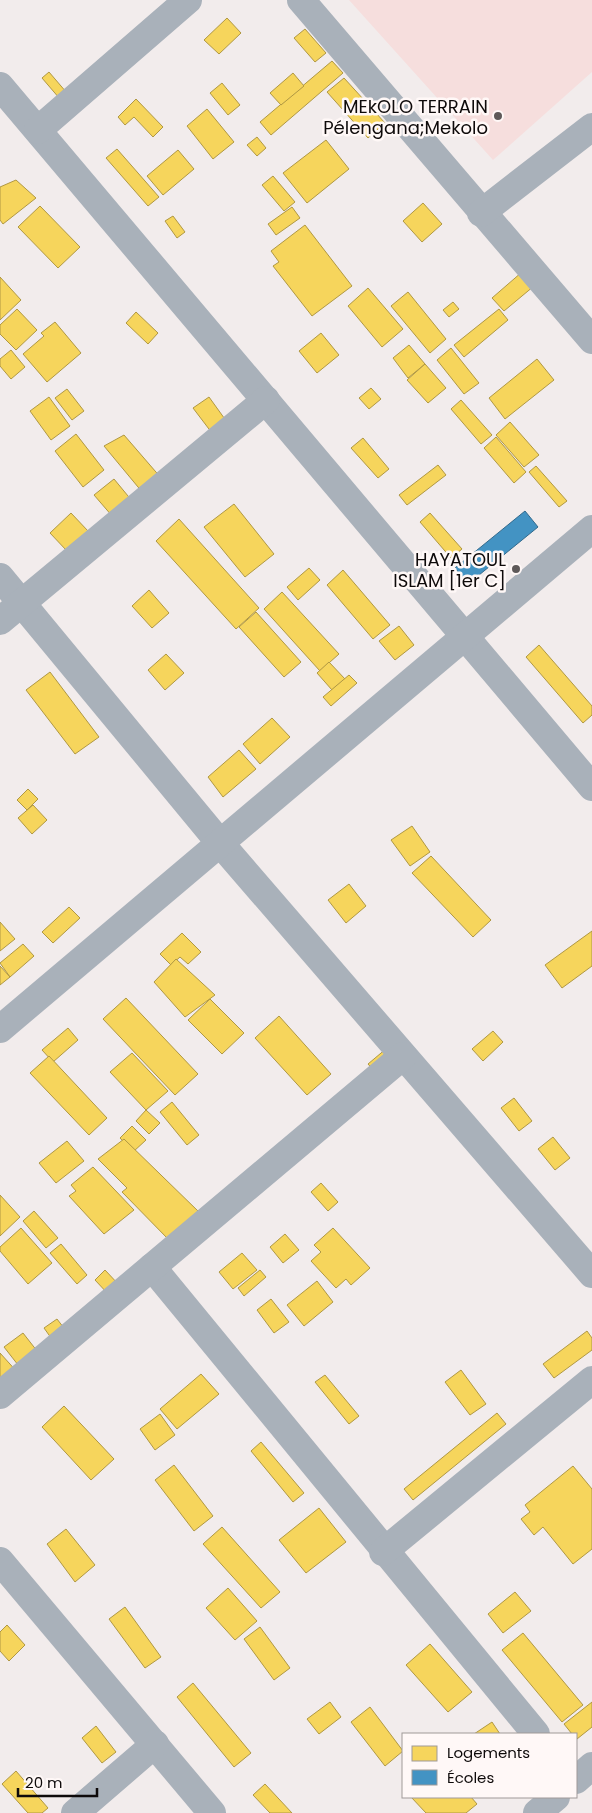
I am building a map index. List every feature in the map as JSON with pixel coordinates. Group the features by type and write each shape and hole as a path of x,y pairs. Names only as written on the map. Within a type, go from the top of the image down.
{"street":[{"path":"38,130 188,0"},
{"path":"300,0 592,340"},
{"path":"0,86 592,787"},
{"path":"481,213 592,127"},
{"path":"0,621 266,400"},
{"path":"0,1029 592,529"},
{"path":"0,577 220,843 592,1274"},
{"path":"0,1395 403,1056"},
{"path":"152,1268 383,1552 535,1733"},
{"path":"383,1552 592,1380"},
{"path":"0,1561 212,1813"},
{"path":"75,1813 155,1744"},
{"path":"577,1779 592,1766"},
{"path":"537,1813 555,1798"}],"shaded area":[{"name":"MEkOLO TERRAIN Pélengana;Mekolo","path":"349,0 592,0 592,72 493,160"}],"building: Logements":[{"path":"227,18 241,33 219,54 204,40"},
{"path":"305,29 326,53 315,62 294,38"},
{"path":"332,61 343,73 271,135 260,122"},
{"path":"49,72 67,93 60,99 42,78"},
{"path":"293,73 304,86 281,105 270,93"},
{"path":"344,78 385,123 368,138 327,92"},
{"path":"222,83 240,105 228,115 210,93"},
{"path":"136,99 163,127 153,137 134,117 125,125 118,117"},
{"path":"207,109 234,142 213,159 187,126"},
{"path":"257,137 266,148 257,156 247,145"},
{"path":"326,140 349,169 307,203 283,173"},
{"path":"117,149 159,197 148,206 106,158"},
{"path":"178,150 194,169 163,195 147,176"},
{"path":"273,176 295,202 284,211 262,185"},
{"path":"16,180 36,198 3,224 0,220 0,187"},
{"path":"423,203 442,224 422,242 403,221"},
{"path":"40,206 80,247 58,268 18,227"},
{"path":"292,207 300,218 276,235 268,224"},
{"path":"173,216 185,232 177,238 165,221"},
{"path":"305,225 352,286 312,316 273,266 279,262 271,251"},
{"path":"522,272 534,286 504,311 492,298"},
{"path":"0,277 21,300 0,320"},
{"path":"368,288 403,329 382,347 348,306"},
{"path":"408,292 446,339 430,353 391,306"},
{"path":"453,302 459,309 449,317 443,310"},
{"path":"17,309 37,330 16,350 0,334 0,325"},
{"path":"499,309 508,320 464,357 454,345"},
{"path":"136,312 158,333 148,344 126,323"},
{"path":"55,322 81,353 47,382 23,354 44,336 41,333"},
{"path":"321,333 339,355 317,373 299,351"},
{"path":"409,345 425,364 408,378 393,358"},
{"path":"451,348 479,383 464,394 437,360"},
{"path":"11,350 25,367 11,379 0,366 0,359"},
{"path":"537,359 554,380 505,419 489,398"},
{"path":"425,364 446,388 428,403 407,380"},
{"path":"371,388 381,399 369,409 359,398"},
{"path":"67,389 84,411 72,420 55,398"},
{"path":"49,397 70,426 51,440 30,411"},
{"path":"209,397 227,422 212,433 193,408"},
{"path":"461,400 492,435 481,444 451,409"},
{"path":"510,422 539,455 524,467 496,435"},
{"path":"76,434 104,470 83,487 55,451"},
{"path":"124,435 162,479 143,493 104,446"},
{"path":"496,437 526,472 514,483 484,448"},
{"path":"363,438 389,469 378,478 351,448"},
{"path":"438,465 446,475 407,505 399,495"},
{"path":"536,466 567,501 559,507 529,472"},
{"path":"114,479 133,502 113,517 94,495"},
{"path":"234,504 274,554 245,577 204,527"},
{"path":"71,513 88,531 67,551 50,533"},
{"path":"430,513 462,549 451,558 420,522"},
{"path":"179,519 259,608 236,629 156,541"},
{"path":"309,568 320,580 298,600 287,587"},
{"path":"343,570 390,625 373,639 327,585"},
{"path":"149,590 169,613 152,628 132,606"},
{"path":"282,592 339,654 320,671 264,609"},
{"path":"256,612 301,662 284,677 239,627"},
{"path":"399,626 414,645 395,660 379,641"},
{"path":"539,645 592,706 592,715 583,723 526,657"},
{"path":"166,654 184,673 165,690 148,670"},
{"path":"329,662 345,679 332,690 317,673"},
{"path":"50,672 99,737 75,754 26,690"},
{"path":"349,675 357,683 331,706 323,697"},
{"path":"272,718 290,737 260,764 243,744"},
{"path":"239,750 256,769 223,797 208,777"},
{"path":"28,789 38,799 27,810 17,800"},
{"path":"33,805 47,820 32,834 18,818"},
{"path":"412,826 430,852 410,866 391,840"},
{"path":"431,856 491,920 473,937 412,873"},
{"path":"349,884 366,906 346,923 328,900"},
{"path":"69,907 80,918 53,943 42,932"},
{"path":"0,922 15,939 0,951"},
{"path":"592,931 592,966 562,988 545,965"},
{"path":"182,933 201,952 188,964 180,957 171,965 160,954"},
{"path":"23,944 34,956 10,977 0,963"},
{"path":"176,959 215,995 185,1017 154,982"},
{"path":"0,966 10,977 0,985"},
{"path":"126,998 198,1074 175,1095 103,1019"},
{"path":"210,999 244,1033 222,1054 188,1020"},
{"path":"279,1016 331,1074 307,1095 255,1038"},
{"path":"68,1028 78,1040 53,1062 42,1050"},
{"path":"493,1031 503,1042 483,1061 472,1049"},
{"path":"387,1048 376,1073 368,1064"},
{"path":"132,1053 168,1091 146,1110 110,1072"},
{"path":"49,1056 107,1118 89,1135 30,1073"},
{"path":"514,1098 532,1121 519,1131 501,1108"},
{"path":"172,1102 199,1135 187,1145 160,1112"},
{"path":"146,1110 160,1123 149,1134 136,1121"},
{"path":"132,1126 146,1140 133,1152 120,1138"},
{"path":"553,1137 570,1158 555,1170 538,1149"},
{"path":"124,1139 199,1212 169,1240 122,1192 127,1188 98,1159"},
{"path":"67,1141 84,1161 56,1183 39,1163"},
{"path":"93,1167 134,1210 104,1234 69,1196 76,1191 71,1185"},
{"path":"321,1183 338,1202 328,1211 311,1192"},
{"path":"0,1195 20,1217 0,1236"},
{"path":"34,1211 58,1238 46,1248 23,1221"},
{"path":"21,1228 52,1263 28,1284 0,1251 0,1247"},
{"path":"333,1228 370,1268 351,1285 346,1279 336,1288 311,1261 321,1252 314,1245"},
{"path":"285,1234 299,1250 283,1263 270,1247"},
{"path":"61,1244 87,1275 77,1284 50,1253"},
{"path":"242,1253 257,1270 233,1289 219,1272"},
{"path":"105,1270 120,1286 110,1296 95,1280"},
{"path":"260,1270 266,1277 244,1296 238,1288"},
{"path":"317,1281 333,1302 304,1326 287,1305"},
{"path":"271,1299 289,1322 274,1333 257,1310"},
{"path":"57,1319 67,1332 54,1342 44,1328"},
{"path":"587,1331 592,1338 592,1350 554,1378 543,1364"},
{"path":"23,1333 41,1356 22,1370 4,1347"},
{"path":"0,1353 19,1374 0,1390"},
{"path":"461,1370 486,1404 470,1415 445,1382"},
{"path":"201,1374 219,1394 177,1429 160,1409"},
{"path":"325,1375 359,1416 349,1424 315,1382"},
{"path":"64,1406 114,1459 91,1480 42,1427"},
{"path":"497,1413 506,1424 413,1500 404,1489"},
{"path":"160,1414 175,1435 155,1450 140,1429"},
{"path":"261,1442 304,1493 293,1502 251,1451"},
{"path":"174,1465 213,1516 194,1531 155,1480"},
{"path":"573,1466 592,1489 592,1549 573,1564 543,1527 534,1535 521,1519 530,1512 525,1505"},
{"path":"319,1508 346,1542 306,1573 279,1540"},
{"path":"222,1527 280,1592 261,1608 203,1544"},
{"path":"66,1529 95,1565 75,1582 47,1544"},
{"path":"228,1588 257,1621 235,1640 206,1608"},
{"path":"515,1592 531,1611 503,1633 488,1614"},
{"path":"125,1607 161,1657 145,1668 109,1619"},
{"path":"7,1625 25,1645 9,1661 0,1651 0,1632"},
{"path":"260,1627 290,1668 274,1680 244,1639"},
{"path":"523,1633 583,1705 562,1722 502,1650"},
{"path":"430,1644 472,1692 448,1712 406,1665"},
{"path":"193,1683 251,1753 234,1767 177,1697"},
{"path":"330,1702 341,1717 319,1734 307,1719"},
{"path":"592,1702 592,1727 577,1739 577,1733 571,1733 564,1724"},
{"path":"370,1707 402,1752 385,1766 351,1722"},
{"path":"492,1722 499,1733 476,1733"},
{"path":"96,1726 116,1752 102,1763 82,1738"},
{"path":"16,1771 48,1808 42,1813 28,1813 2,1784"},
{"path":"265,1784 292,1813 270,1813 253,1795"},
{"path":"412,1798 472,1798 477,1804 466,1813 426,1813"}],"building: Écoles":[{"path":"525,511 538,527 468,584 455,568"}],"place":[{"name":"MEkOLO TERRAIN Pélengana;Mekolo","path":"498,116"},
{"name":"HAYATOUL ISLAM [1er C]","path":"516,569"}]}
